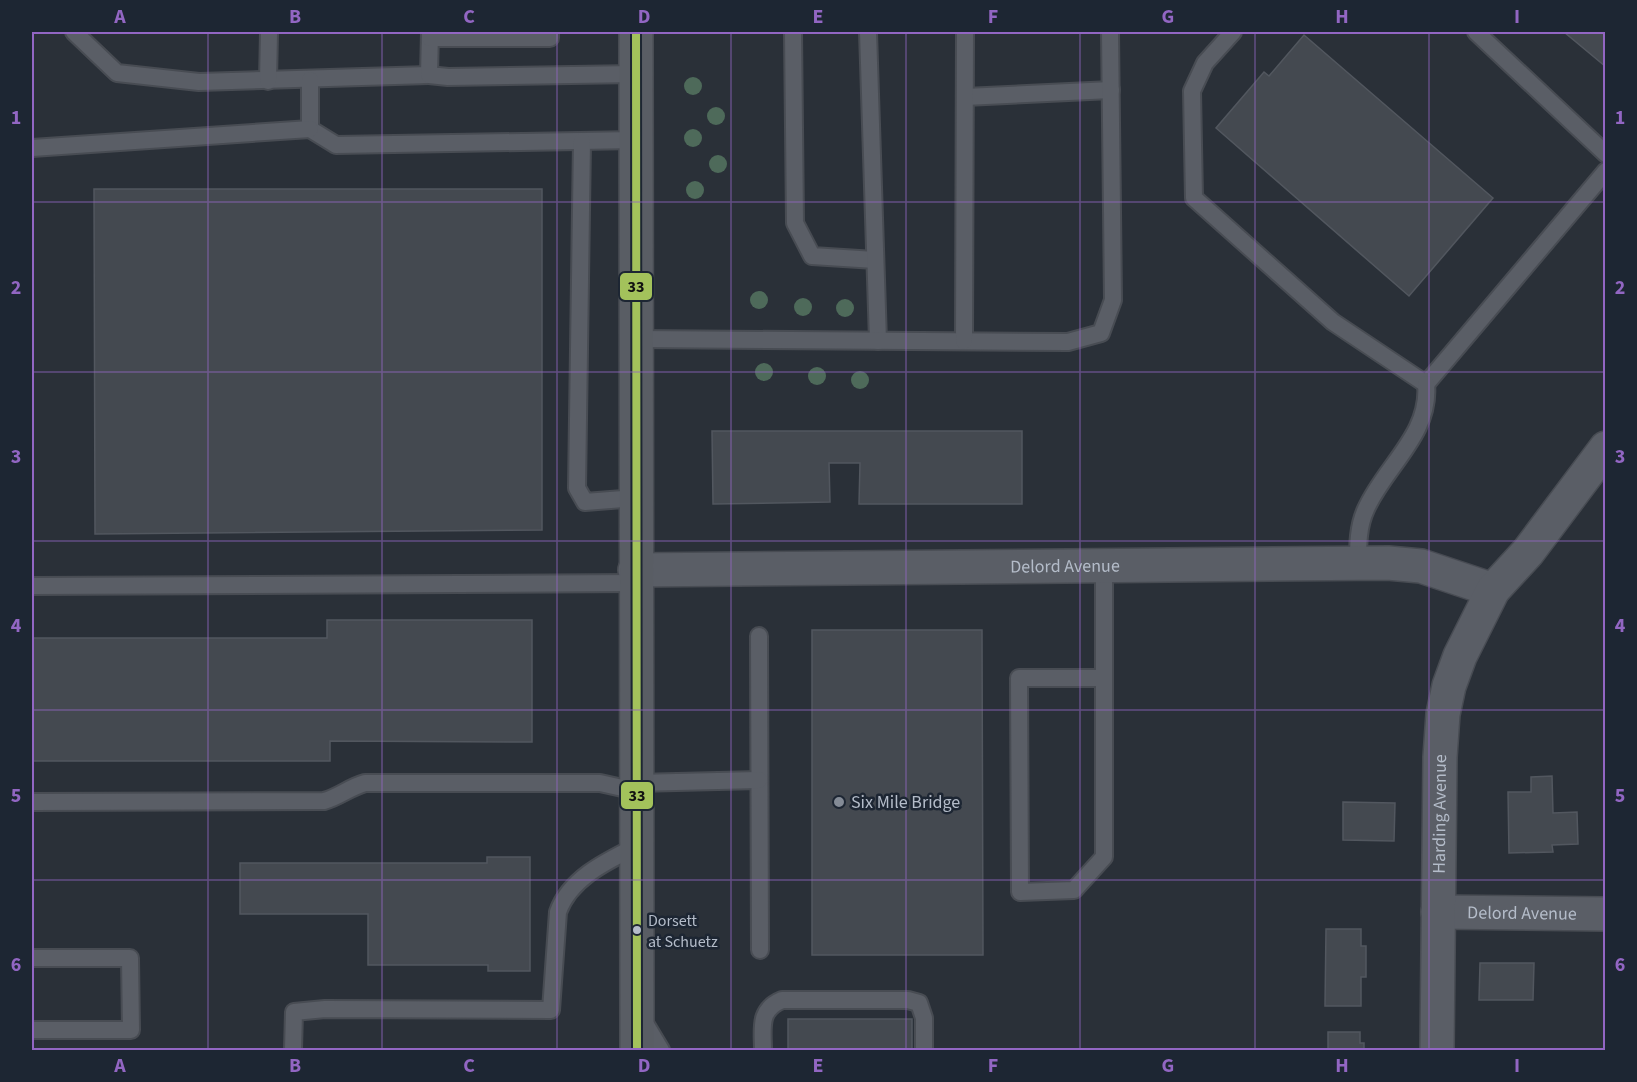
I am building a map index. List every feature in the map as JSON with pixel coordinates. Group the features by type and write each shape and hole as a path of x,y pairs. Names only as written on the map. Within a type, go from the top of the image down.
{"main road":[{"path":"636,32 637,1050"}],"street":[{"name":"Harding Avenue","path":"1437,1050 1443,714 1460,656 1493,590 1528,552 1605,448"},
{"name":"Delord Avenue","path":"636,577 1358,563 1420,566 1493,590"},
{"name":"Delord Avenue","path":"1438,912 1605,914"}],"lane":[{"path":"74,32 117,73 199,82 429,75 448,77 636,74"},
{"path":"268,81 269,32"},
{"path":"429,75 430,35 549,38 550,32"},
{"path":"793,32 795,223 812,256 875,260"},
{"path":"868,32 878,341"},
{"path":"964,341 966,32"},
{"path":"636,339 1068,342 1101,333 1113,300 1110,32"},
{"path":"1233,32 1205,63 1192,92 1194,198 1333,322 1426,384"},
{"path":"1476,32 1605,154"},
{"path":"310,80 310,129"},
{"path":"965,97 1110,90"},
{"path":"32,148 310,129 336,145 636,140"},
{"path":"582,141 577,488 585,502 636,498"},
{"path":"1358,563 1358,534 1366,509 1423,420 1428,401 1426,384 1605,171"},
{"path":"1104,567 1104,678 1104,857 1074,890 1020,892 1019,678 1104,678"},
{"path":"32,586 636,577"},
{"path":"759,636 760,950"},
{"path":"32,802 324,801 336,798 353,786 365,783 600,783 636,787 759,780"},
{"path":"294,1050 294,1012 325,1009 551,1010 558,912 561,903 595,867 637,846"},
{"path":"32,958 130,958 131,1030 32,1030"},
{"path":"764,1050 763,1015 771,1005 782,1000 908,1000 919,1003 924,1017 924,1050"},
{"path":"637,1009 660,1050"}],"building":[{"path":"1564,32 1606,32 1606,67"},
{"path":"1304,35 1493,198 1409,296 1216,128 1264,72 1269,76"},
{"path":"94,189 542,189 542,530 95,534"},
{"path":"712,431 1022,431 1022,504 859,504 860,463 829,463 830,502 713,504"},
{"path":"327,620 532,620 532,742 330,741 330,761 32,761 32,638 327,638"},
{"path":"812,630 982,630 983,955 812,955"},
{"path":"1552,776 1553,813 1577,812 1578,844 1552,845 1553,852 1509,853 1508,792 1531,792 1531,777"},
{"path":"1343,802 1395,803 1394,841 1343,840"},
{"path":"487,857 530,857 530,971 488,971 488,965 368,965 368,914 240,914 240,863 487,863"},
{"path":"1326,929 1361,929 1361,946 1366,946 1366,977 1361,977 1361,1006 1325,1006"},
{"path":"1480,963 1534,963 1533,1000 1479,1000"},
{"path":"788,1019 912,1019 912,1050 788,1050"},
{"path":"1328,1032 1360,1032 1360,1043 1364,1043 1364,1050 1328,1050"}],"transit line":[{"name":"33","path":"636,32 637,1050"}],"place":[{"name":"Six Mile Bridge","path":"839,802"},
{"name":"Dorsett at Schuetz","path":"637,930"}]}
